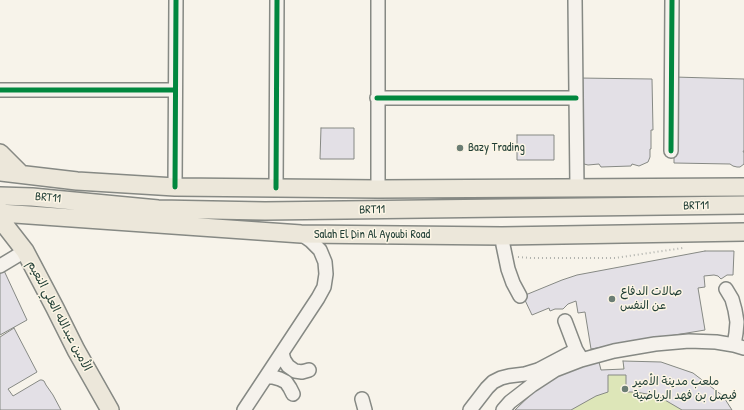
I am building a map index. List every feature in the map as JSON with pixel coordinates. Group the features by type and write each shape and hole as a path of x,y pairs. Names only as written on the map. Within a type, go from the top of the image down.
{"main road":[{"path":"0,153 21,174"},
{"path":"0,172 110,184 175,187 378,189 744,187"},
{"path":"60,218 45,206 45,193 52,186 66,180"},
{"name":"BRT11","path":"0,196 45,198 158,209 265,211 744,205"},
{"name":"Salah El Din Al Ayoubi Road","path":"1,217 60,218 301,234 502,236 744,232"},
{"name":"الأمين عبدالله العلي النعيم","path":"1,217 25,251 76,350 110,410"}],"street":[{"path":"175,187 176,0"},
{"path":"276,188 277,0"},
{"path":"378,0 378,189"},
{"path":"575,0 577,188"},
{"path":"671,151 672,0"},
{"path":"0,90 175,90"},
{"path":"377,98 576,98"},
{"path":"244,410 324,287 326,274 325,262 320,250 301,234"},
{"path":"502,236 504,254 508,269 520,296"},
{"path":"0,266 25,251"},
{"path":"470,410 487,388 501,378 525,374 579,355 654,344 689,341 716,342 739,346 736,333 737,322 735,310 732,299 726,289"},
{"path":"565,321 579,355"},
{"path":"282,353 288,366 295,371 302,372 309,370"},
{"path":"503,410 510,402 532,385 579,355"},
{"path":"266,377 273,377 286,382 293,394"}],"path":[{"path":"504,254 531,258 615,258 686,248"}],"green space":[{"name":"ملعب مدينة الأمير فيصل بن فهد الرياضية","path":"623,361 661,362 693,373 723,396 732,410 515,410 545,381 577,367 599,362 601,370 623,369"}],"building":[{"path":"674,77 744,79 744,164 737,167 730,164 674,163"},
{"path":"578,78 652,79 653,130 651,130 651,149 648,162 639,166 632,164 631,166 601,167 599,164 584,164 581,160"},
{"path":"321,128 354,128 354,159 320,159"},
{"path":"517,135 554,135 554,160 517,160"},
{"name":"صالات الدفاع عن النفس","path":"705,251 734,251 733,275 727,275 721,279 714,275 704,276 705,287 698,288 705,330 591,349 585,312 578,313 576,301 568,304 563,309 555,309 550,311 549,308 532,315 523,296 577,275"},
{"path":"0,262 27,320 0,335"},
{"path":"14,328 37,372 8,389 13,396 42,380 53,395 61,410 0,410 0,337"},
{"name":"ملعب مدينة الأمير فيصل بن فهد الرياضية","path":"623,361 661,362 693,373 723,396 732,410 682,410 658,396 636,392 626,392 626,375 608,375 608,392 596,396 571,410 515,410 545,381 577,367 599,362 601,370 624,369"}],"cycle path":[{"path":"175,187 176,0"},
{"path":"276,188 277,0"},
{"path":"671,151 672,0"},
{"path":"0,90 175,90"},
{"path":"377,98 576,98"}],"place":[{"name":"Bazy Trading","path":"460,148"},
{"name":"صالات الدفاع عن النفس","path":"612,299"},
{"name":"ملعب مدينة الأمير فيصل بن فهد الرياضية","path":"625,389"}]}
